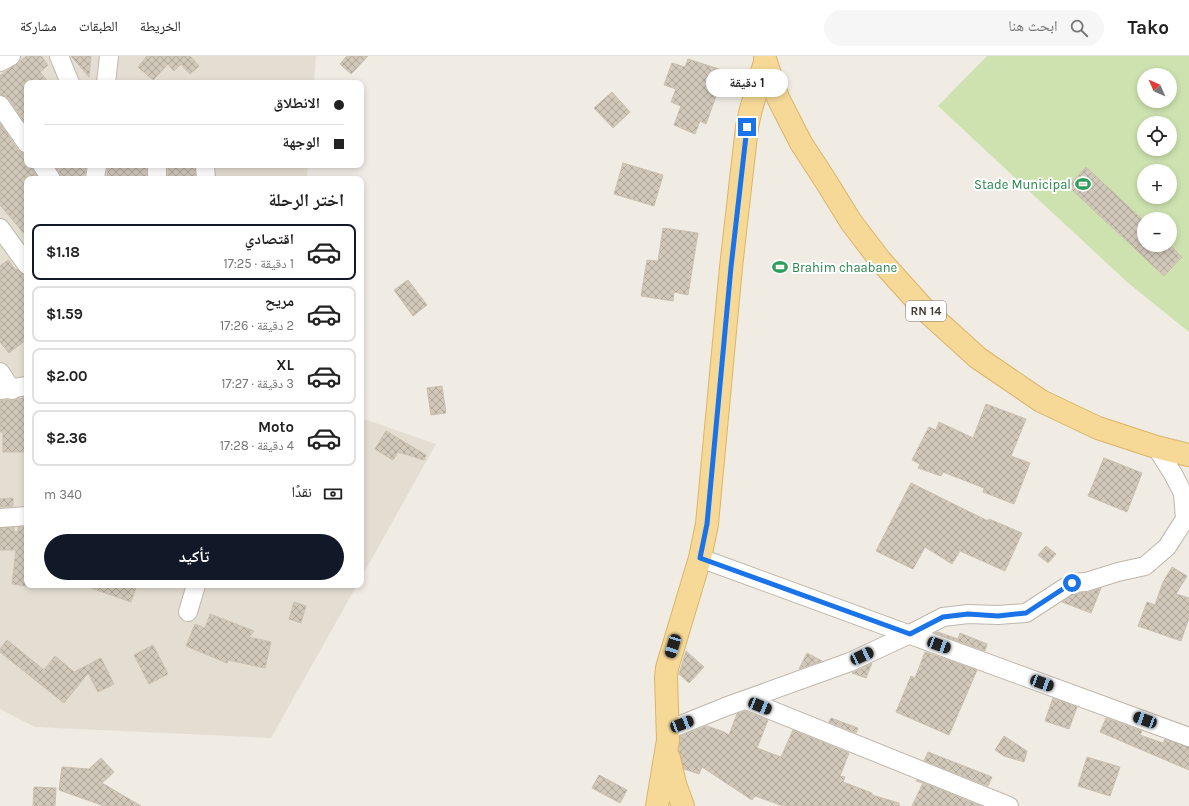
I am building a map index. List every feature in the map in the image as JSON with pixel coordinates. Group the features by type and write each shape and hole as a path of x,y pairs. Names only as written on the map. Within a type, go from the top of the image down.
{"main road":[{"name":"RN 14","path":"765,58 778,98 801,143 851,222 880,260 924,309 978,358 1041,401 1098,428 1156,447 1189,455"},
{"path":"683,806 675,784 667,740 667,668 700,558 707,524 731,267 747,127 765,58"},
{"path":"657,806 667,740"},
{"path":"660,806 675,806"}],"street":[{"path":"0,62 11,56"},
{"path":"59,56 69,80"},
{"path":"106,80 109,56"},
{"path":"0,105 24,140"},
{"path":"0,228 24,261"},
{"path":"0,372 13,389"},
{"path":"667,740 746,700 850,662 943,617 968,614 998,616 1026,613 1072,583 1086,582 1118,572 1146,566 1167,547 1185,519 1183,493 1156,447"},
{"path":"0,518 24,516"},
{"path":"700,558 1189,737"},
{"path":"188,612 195,588"},
{"path":"746,700 1009,806"}],"shaded area":[{"path":"0,56 316,56 314,80 24,80 24,168 308,168 307,176 24,176 24,588 355,588 271,738 35,727 0,709"},
{"path":"364,419 436,444 364,573"}],"green space":[{"name":"Stade Municipal","path":"987,56 1189,56 1189,332 1127,282 938,106"}],"building":[{"path":"27,56 41,56 48,65 40,72 47,80 24,80 24,122 9,99 0,95 0,76"},
{"path":"71,56 91,56 89,77"},
{"path":"147,56 190,56 199,66 190,74 181,64 174,71 168,64 153,80 138,67"},
{"path":"347,56 368,56 351,74 340,64"},
{"path":"688,59 725,71 706,124 700,121 695,134 674,125 681,106 671,102 676,89 664,85 672,63 685,67"},
{"path":"612,92 630,112 613,128 594,108"},
{"path":"0,123 18,150 24,153 24,168 32,168 37,176 24,176 24,233 0,205"},
{"path":"623,163 663,175 654,206 614,194"},
{"path":"1086,167 1137,214 1137,251 1068,186"},
{"path":"56,168 86,168 85,174 82,176 60,176"},
{"path":"108,168 146,168 146,176 107,176"},
{"path":"168,168 195,168 195,176 168,176"},
{"path":"663,228 698,233 688,295 674,292 673,301 641,296 647,260 658,261"},
{"path":"1138,252 1177,252 1182,257 1164,276"},
{"path":"8,260 16,270 17,269 24,274 24,341 9,353 0,342 0,266"},
{"path":"408,280 427,305 413,316 394,290"},
{"path":"442,386 446,413 431,415 427,388"},
{"path":"24,398 24,452 3,452 3,432 0,432 0,400 13,400"},
{"path":"986,404 1026,419 1011,456 1030,463 1014,504 983,492 984,488 943,472 941,476 918,468 920,464 912,460 929,427 936,430 939,422 973,438"},
{"path":"386,431 426,455 424,460 398,452 393,460 375,449"},
{"path":"1104,458 1142,473 1127,512 1088,496"},
{"path":"911,483 988,521 989,519 1022,533 1005,571 960,551 952,564 925,547 913,569 876,551"},
{"path":"13,498 13,506 0,507 0,499"},
{"path":"14,527 14,532 18,532 18,527 24,527 24,586 12,584 16,550 0,550 0,528"},
{"path":"1046,546 1056,554 1048,563 1038,555"},
{"path":"1172,567 1187,576 1176,594 1189,598 1189,618 1181,641 1138,626 1147,602 1155,605 1163,582"},
{"path":"91,588 136,588 131,602"},
{"path":"1101,588 1091,613 1062,602 1075,593 1089,592"},
{"path":"294,602 306,606 301,623 289,619"},
{"path":"210,614 254,631 249,637 271,642 265,668 228,660 227,663 186,646 195,624 205,628"},
{"path":"938,632 958,639 960,633 987,644 985,651 935,633"},
{"path":"7,640 44,670 55,656 74,672 101,658 114,684 98,692 88,673 64,703 0,652 0,649"},
{"path":"153,645 168,674 149,684 134,655"},
{"path":"686,651 704,667 689,683 679,674"},
{"path":"925,652 977,670 949,735 896,712 911,676 915,678"},
{"path":"807,653 822,661 799,669"},
{"path":"872,663 866,678 852,673"},
{"path":"1053,698 1077,707 1069,729 1045,721"},
{"path":"745,711 768,720 757,748 781,757 793,730 849,753 840,776 845,777 843,782 872,793 872,795 899,803 899,806 783,806 755,796 752,800 702,767 699,774 684,769 679,751 680,736 707,726 729,735 737,714"},
{"path":"831,718 858,728 856,733 829,722"},
{"path":"1106,718 1142,731 1140,735 1163,743 1165,739 1189,747 1189,770 1100,732"},
{"path":"1004,736 1027,751 1024,762 1004,756 995,750"},
{"path":"928,752 992,777 988,786 924,761"},
{"path":"1087,757 1120,767 1110,796 1078,786"},
{"path":"101,758 114,772 102,783 141,806 104,806 59,790 62,767 89,769"},
{"path":"599,775 627,790 620,803 592,788"},
{"path":"917,780 981,806 912,806 923,783 916,781"},
{"path":"34,787 56,788 55,806 33,806"}],"place":[{"name":"Stade Municipal","path":"1083,184"},
{"name":"Brahim chaabane","path":"780,267"}],"route":[{"path":"747,127 731,267 707,524 700,558 910,634 943,617 968,614 998,616 1026,613 1072,583"}]}
